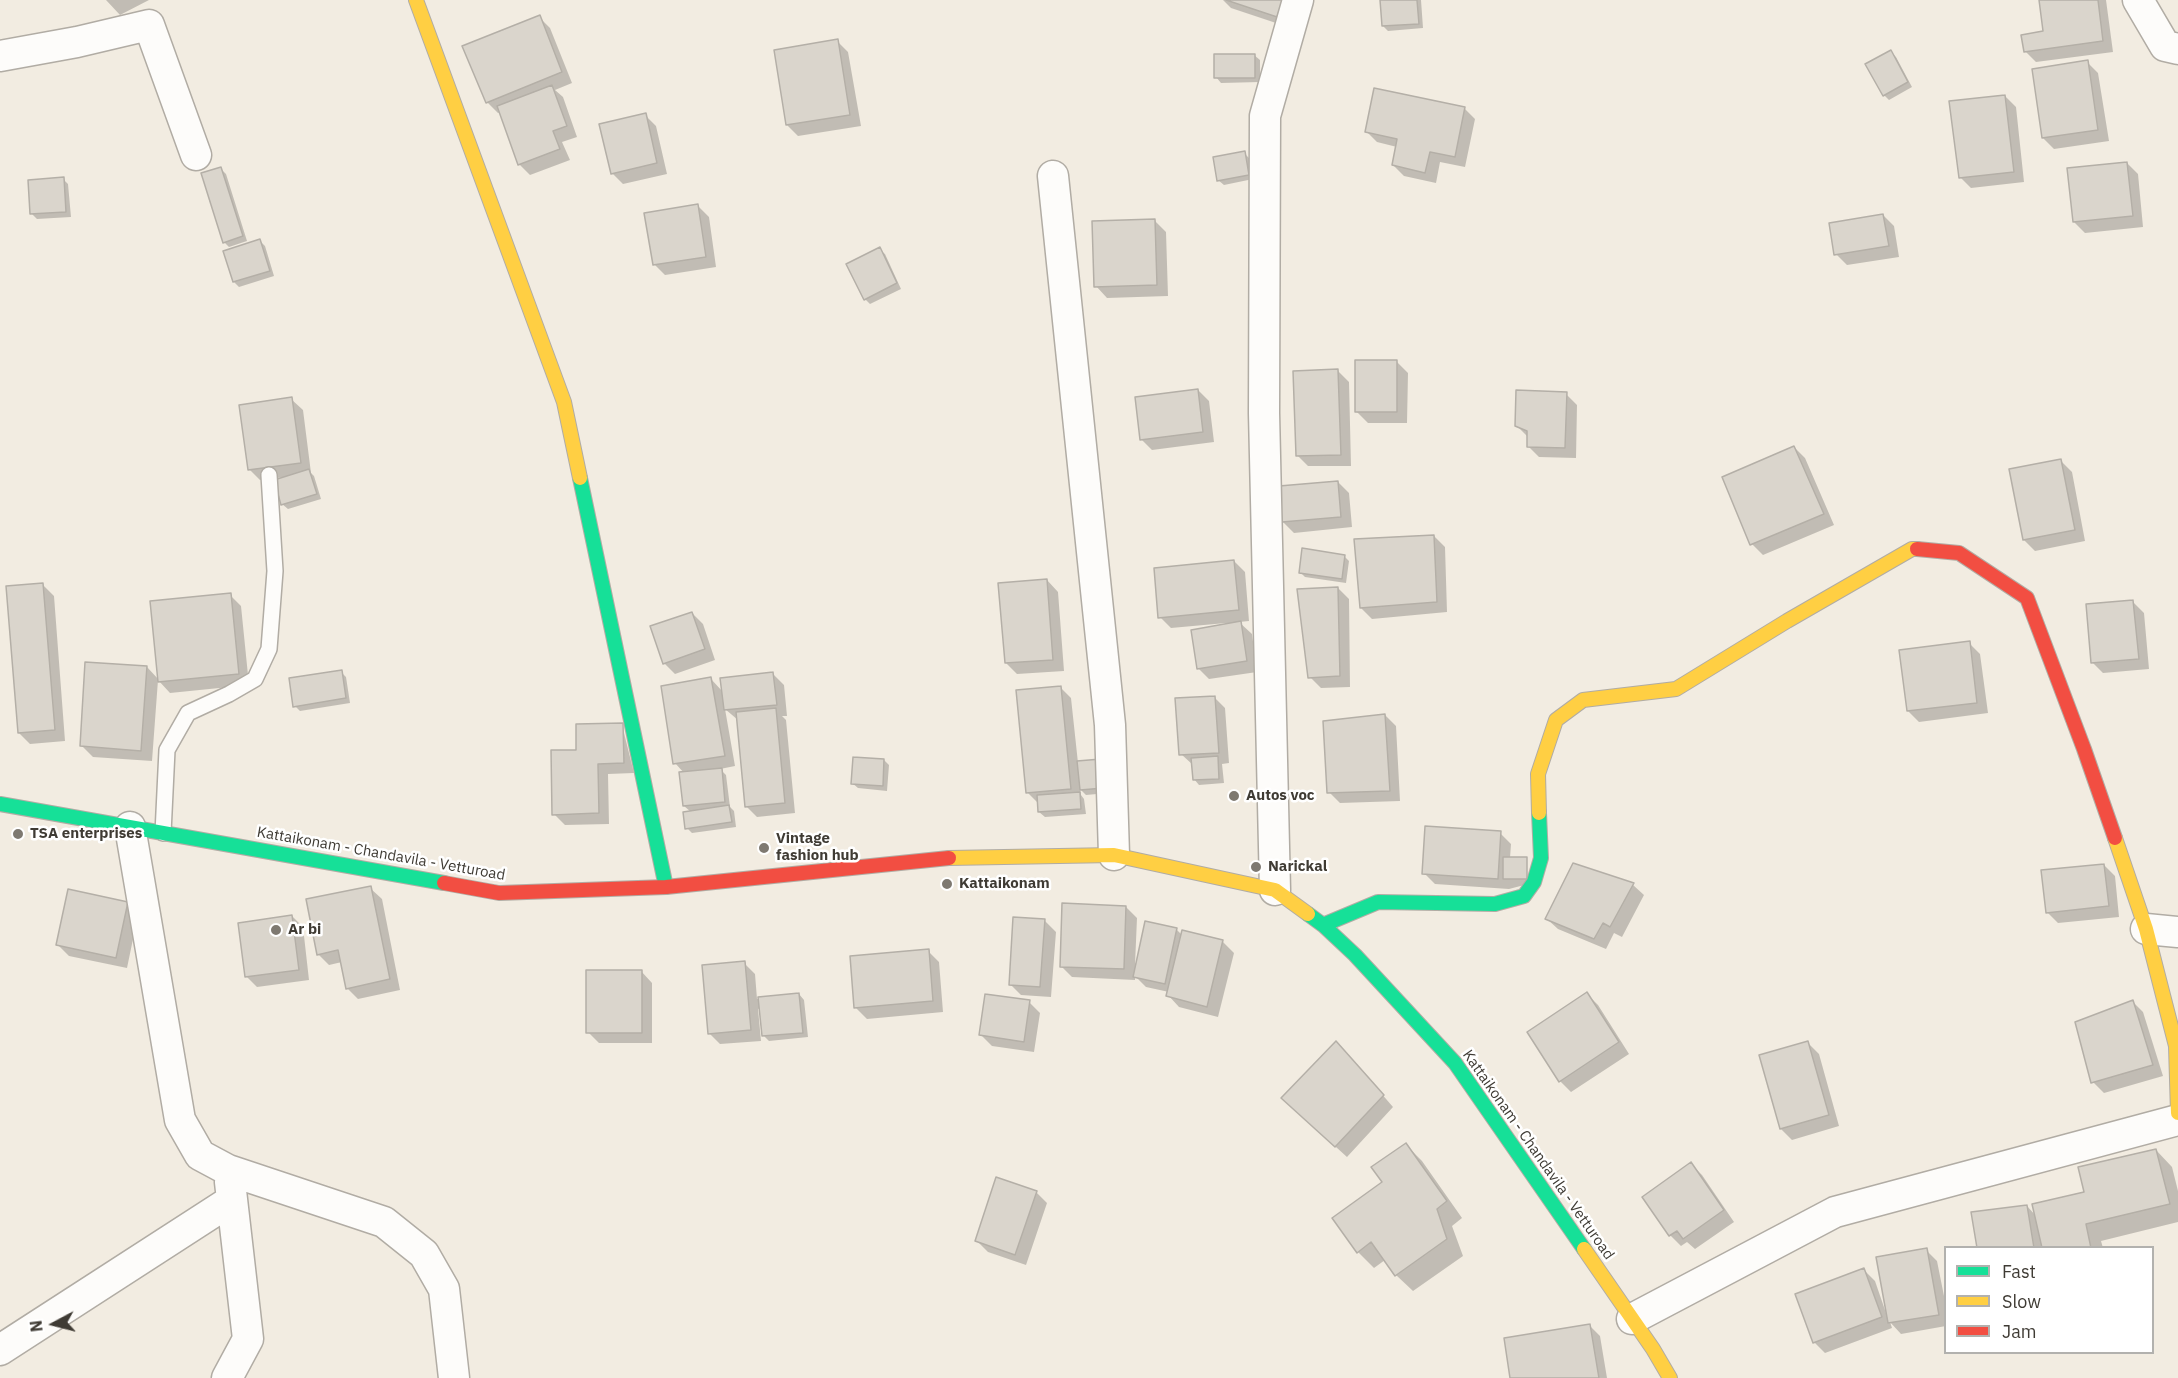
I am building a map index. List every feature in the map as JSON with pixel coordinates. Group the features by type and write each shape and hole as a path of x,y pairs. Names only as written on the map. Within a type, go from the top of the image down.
{"street":[{"path":"416,0 564,402 666,887"},
{"path":"1275,890 1264,424 1265,116 1298,0"},
{"path":"2138,0 2165,46 2178,49"},
{"path":"0,56 149,26 196,155"},
{"path":"1053,176 1110,725 1114,855"},
{"path":"1323,925 1378,902 1495,904 1524,896 1534,882 1541,858 1538,774 1556,720 1583,700 1676,689 1911,549 1959,553 2027,598 2084,749 2146,929 2176,1046 2178,1113"},
{"name":"Kattaikonam - Chandavila - Vetturoad","path":"0,804 499,893 666,887 960,857 1114,855 1275,890 1323,925 1355,955 1455,1063 1653,1349 1670,1378"},
{"path":"130,827 180,1120 200,1155 228,1170 384,1222 424,1254 444,1289 454,1378"},
{"path":"2146,929 2178,932"},
{"path":"1632,1319 1835,1212 2178,1120"},
{"path":"227,1378 248,1340 228,1170"},
{"path":"0,1350 232,1200"}],"lane":[{"path":"163,833 167,750 188,713 255,679 269,649 275,571 269,475"}],"building":[{"path":"1226,0 1283,0 1277,17"},
{"path":"1380,0 1417,0 1419,24 1382,26"},
{"path":"2039,0 2098,0 2103,41 2024,52 2021,35 2043,31"},
{"path":"540,15 562,72 486,103 462,46"},
{"path":"838,39 850,115 786,125 774,50"},
{"path":"1891,50 1908,82 1883,96 1865,64"},
{"path":"1214,54 1255,54 1255,78 1214,78"},
{"path":"2088,60 2098,130 2042,138 2032,69"},
{"path":"552,85 567,126 553,131 560,149 518,165 497,106"},
{"path":"1374,88 1465,107 1455,157 1430,152 1425,173 1392,165 1397,139 1365,132"},
{"path":"2005,95 2014,172 1959,178 1949,101"},
{"path":"646,113 657,163 611,174 599,124"},
{"path":"1245,151 1249,175 1217,181 1213,157"},
{"path":"2127,162 2133,216 2073,222 2067,168"},
{"path":"221,167 243,236 223,243 201,173"},
{"path":"64,177 66,212 30,214 28,180"},
{"path":"698,204 706,257 653,265 644,213"},
{"path":"1883,214 1889,246 1834,255 1829,223"},
{"path":"1155,219 1157,285 1094,287 1092,221"},
{"path":"260,239 270,271 233,282 223,251"},
{"path":"880,247 897,283 864,300 846,264"},
{"path":"1355,360 1397,360 1397,412 1355,412"},
{"path":"1338,369 1341,455 1296,456 1293,371"},
{"path":"1198,389 1203,432 1140,440 1135,397"},
{"path":"1516,390 1567,392 1565,448 1527,447 1527,431 1515,426"},
{"path":"292,397 301,463 248,470 239,405"},
{"path":"1794,446 1824,514 1750,545 1722,477"},
{"path":"2061,459 2075,530 2023,540 2009,469"},
{"path":"309,469 317,494 281,505 274,480"},
{"path":"1338,481 1341,517 1282,522 1279,486"},
{"path":"1434,535 1437,602 1360,608 1354,539"},
{"path":"1302,548 1345,555 1342,579 1299,573"},
{"path":"1234,560 1239,610 1158,618 1154,568"},
{"path":"1047,579 1053,660 1005,663 998,583"},
{"path":"43,583 55,730 18,733 6,586"},
{"path":"1338,587 1340,676 1308,678 1297,589"},
{"path":"231,593 239,674 158,682 150,601"},
{"path":"2133,600 2139,659 2091,663 2086,604"},
{"path":"692,612 705,649 663,664 650,626"},
{"path":"1241,621 1247,661 1197,669 1191,630"},
{"path":"1970,641 1977,703 1907,711 1899,650"},
{"path":"85,662 147,666 141,751 80,746"},
{"path":"342,670 346,698 293,707 289,678"},
{"path":"773,672 777,705 724,710 720,678"},
{"path":"711,677 725,756 673,764 661,686"},
{"path":"1061,686 1071,789 1026,793 1016,690"},
{"path":"1215,696 1219,753 1179,755 1175,698"},
{"path":"776,708 785,803 745,807 736,712"},
{"path":"1385,714 1390,791 1327,793 1323,721"},
{"path":"623,723 624,763 598,764 599,813 552,815 551,750 576,750 576,724"},
{"path":"1218,756 1219,779 1193,780 1191,758"},
{"path":"853,757 884,759 883,786 851,784"},
{"path":"1101,759 1104,788 1080,790 1077,761"},
{"path":"722,768 725,802 683,806 679,772"},
{"path":"1080,792 1081,809 1038,812 1037,795"},
{"path":"729,805 732,822 685,829 683,812"},
{"path":"1425,826 1501,831 1498,879 1422,874"},
{"path":"1503,857 1527,857 1527,879 1503,879"},
{"path":"1573,863 1634,883 1610,927 1603,923 1594,939 1545,919"},
{"path":"2104,864 2109,906 2046,913 2041,870"},
{"path":"371,886 390,979 346,989 338,950 317,955 306,899"},
{"path":"68,889 128,902 116,958 56,945"},
{"path":"1062,903 1126,906 1124,969 1060,967"},
{"path":"292,915 299,970 245,977 238,923"},
{"path":"1013,917 1045,919 1040,987 1009,985"},
{"path":"1145,921 1177,928 1165,984 1133,977"},
{"path":"1182,930 1223,940 1207,1007 1166,996"},
{"path":"929,949 933,1001 854,1008 850,956"},
{"path":"745,961 751,1030 708,1034 702,965"},
{"path":"586,970 642,970 642,1033 586,1033"},
{"path":"1587,992 1619,1042 1559,1082 1527,1032"},
{"path":"799,993 803,1033 762,1036 758,997"},
{"path":"985,994 1030,1000 1024,1042 979,1035"},
{"path":"2133,1000 2153,1065 2091,1083 2075,1022"},
{"path":"1336,1041 1384,1095 1335,1147 1281,1098"},
{"path":"1808,1041 1829,1115 1780,1129 1759,1055"},
{"path":"1406,1143 1447,1201 1437,1209 1447,1239 1395,1276 1371,1242 1357,1253 1332,1218 1382,1182 1371,1167"},
{"path":"2156,1149 2170,1204 2086,1224 2091,1246 2042,1246 2032,1204 2084,1192 2078,1167"},
{"path":"1691,1162 1724,1210 1683,1239 1677,1231 1669,1236 1642,1197"},
{"path":"996,1177 1037,1191 1015,1255 975,1241"},
{"path":"2027,1205 2034,1246 1977,1246 1971,1212"},
{"path":"1927,1248 1939,1315 1888,1323 1876,1257"},
{"path":"1864,1268 1882,1317 1813,1343 1795,1294"},
{"path":"1590,1324 1599,1378 1510,1378 1504,1338"}],"traffic: fast":[{"path":"580,478 666,887"},
{"path":"0,804 444,883"},
{"path":"1323,925 1378,902 1495,904 1524,896 1534,882 1541,858 1539,813"},
{"path":"1308,914 1355,955 1455,1063 1584,1249"}],"traffic: slow":[{"path":"416,0 564,402 580,478"},
{"path":"1539,813 1538,774 1556,720 1583,700 1676,689 1787,621 1912,549 1917,549"},
{"path":"2115,838 2146,929 2176,1046 2178,1113"},
{"path":"949,858 1114,855 1275,890 1308,914"},
{"path":"1584,1249 1653,1349 1670,1378"}],"traffic: jam":[{"path":"1917,549 1959,553 2027,598 2115,838"},
{"path":"444,883 499,893 666,887 949,858"}],"place":[{"name":"Autos voc","path":"1234,796"},
{"name":"TSA enterprises","path":"18,834"},
{"name":"Vintage fashion hub","path":"764,848"},
{"name":"Narickal","path":"1256,867"},
{"name":"Kattaikonam","path":"947,884"},
{"name":"Ar bi","path":"276,930"}]}
